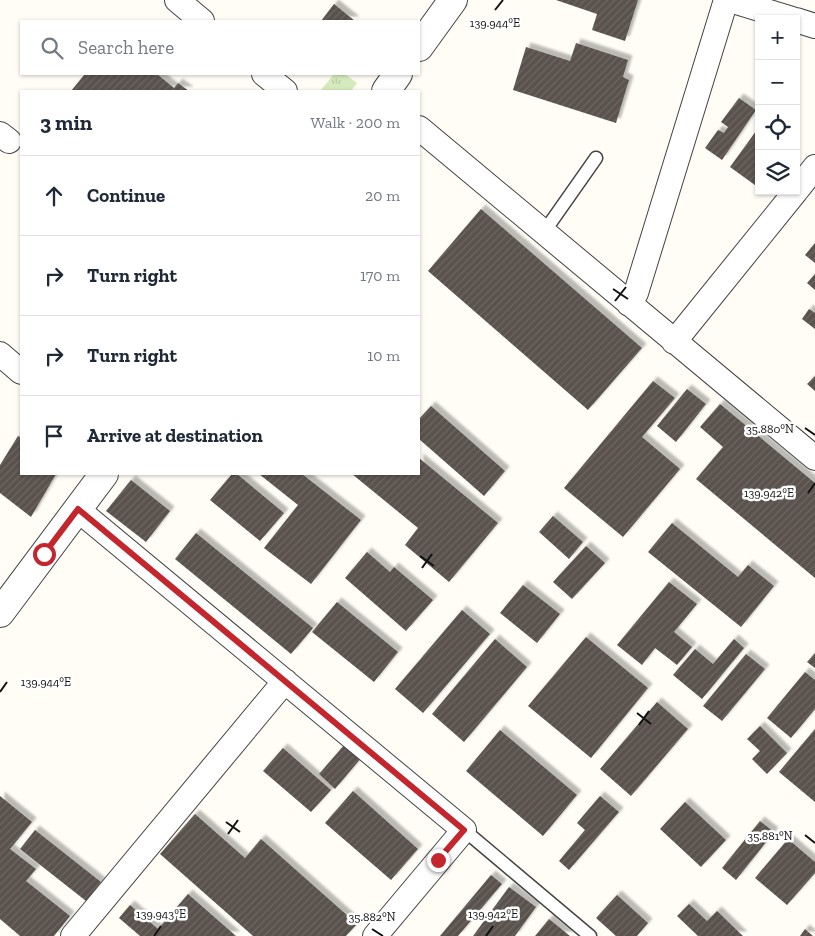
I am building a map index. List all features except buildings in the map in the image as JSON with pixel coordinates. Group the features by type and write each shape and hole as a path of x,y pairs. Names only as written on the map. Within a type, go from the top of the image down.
{"street":[{"path":"177,0 201,20"},
{"path":"420,45 454,0"},
{"path":"629,304 636,293 726,0"},
{"path":"730,0 779,15"},
{"path":"800,21 815,26"},
{"path":"265,75 284,90"},
{"path":"387,90 397,75"},
{"path":"420,129 815,458"},
{"path":"800,186 815,167"},
{"path":"674,342 793,195"},
{"path":"0,354 20,371"},
{"path":"0,613 103,475"},
{"path":"78,509 464,830 375,936"},
{"path":"73,936 285,681"}],"lane":[{"path":"544,232 596,158"},
{"path":"464,830 590,936"}],"green space":[{"path":"333,75 346,75 357,83 352,90 321,90"}],"route":[{"path":"44,554 78,509 464,830 438,860"}]}
